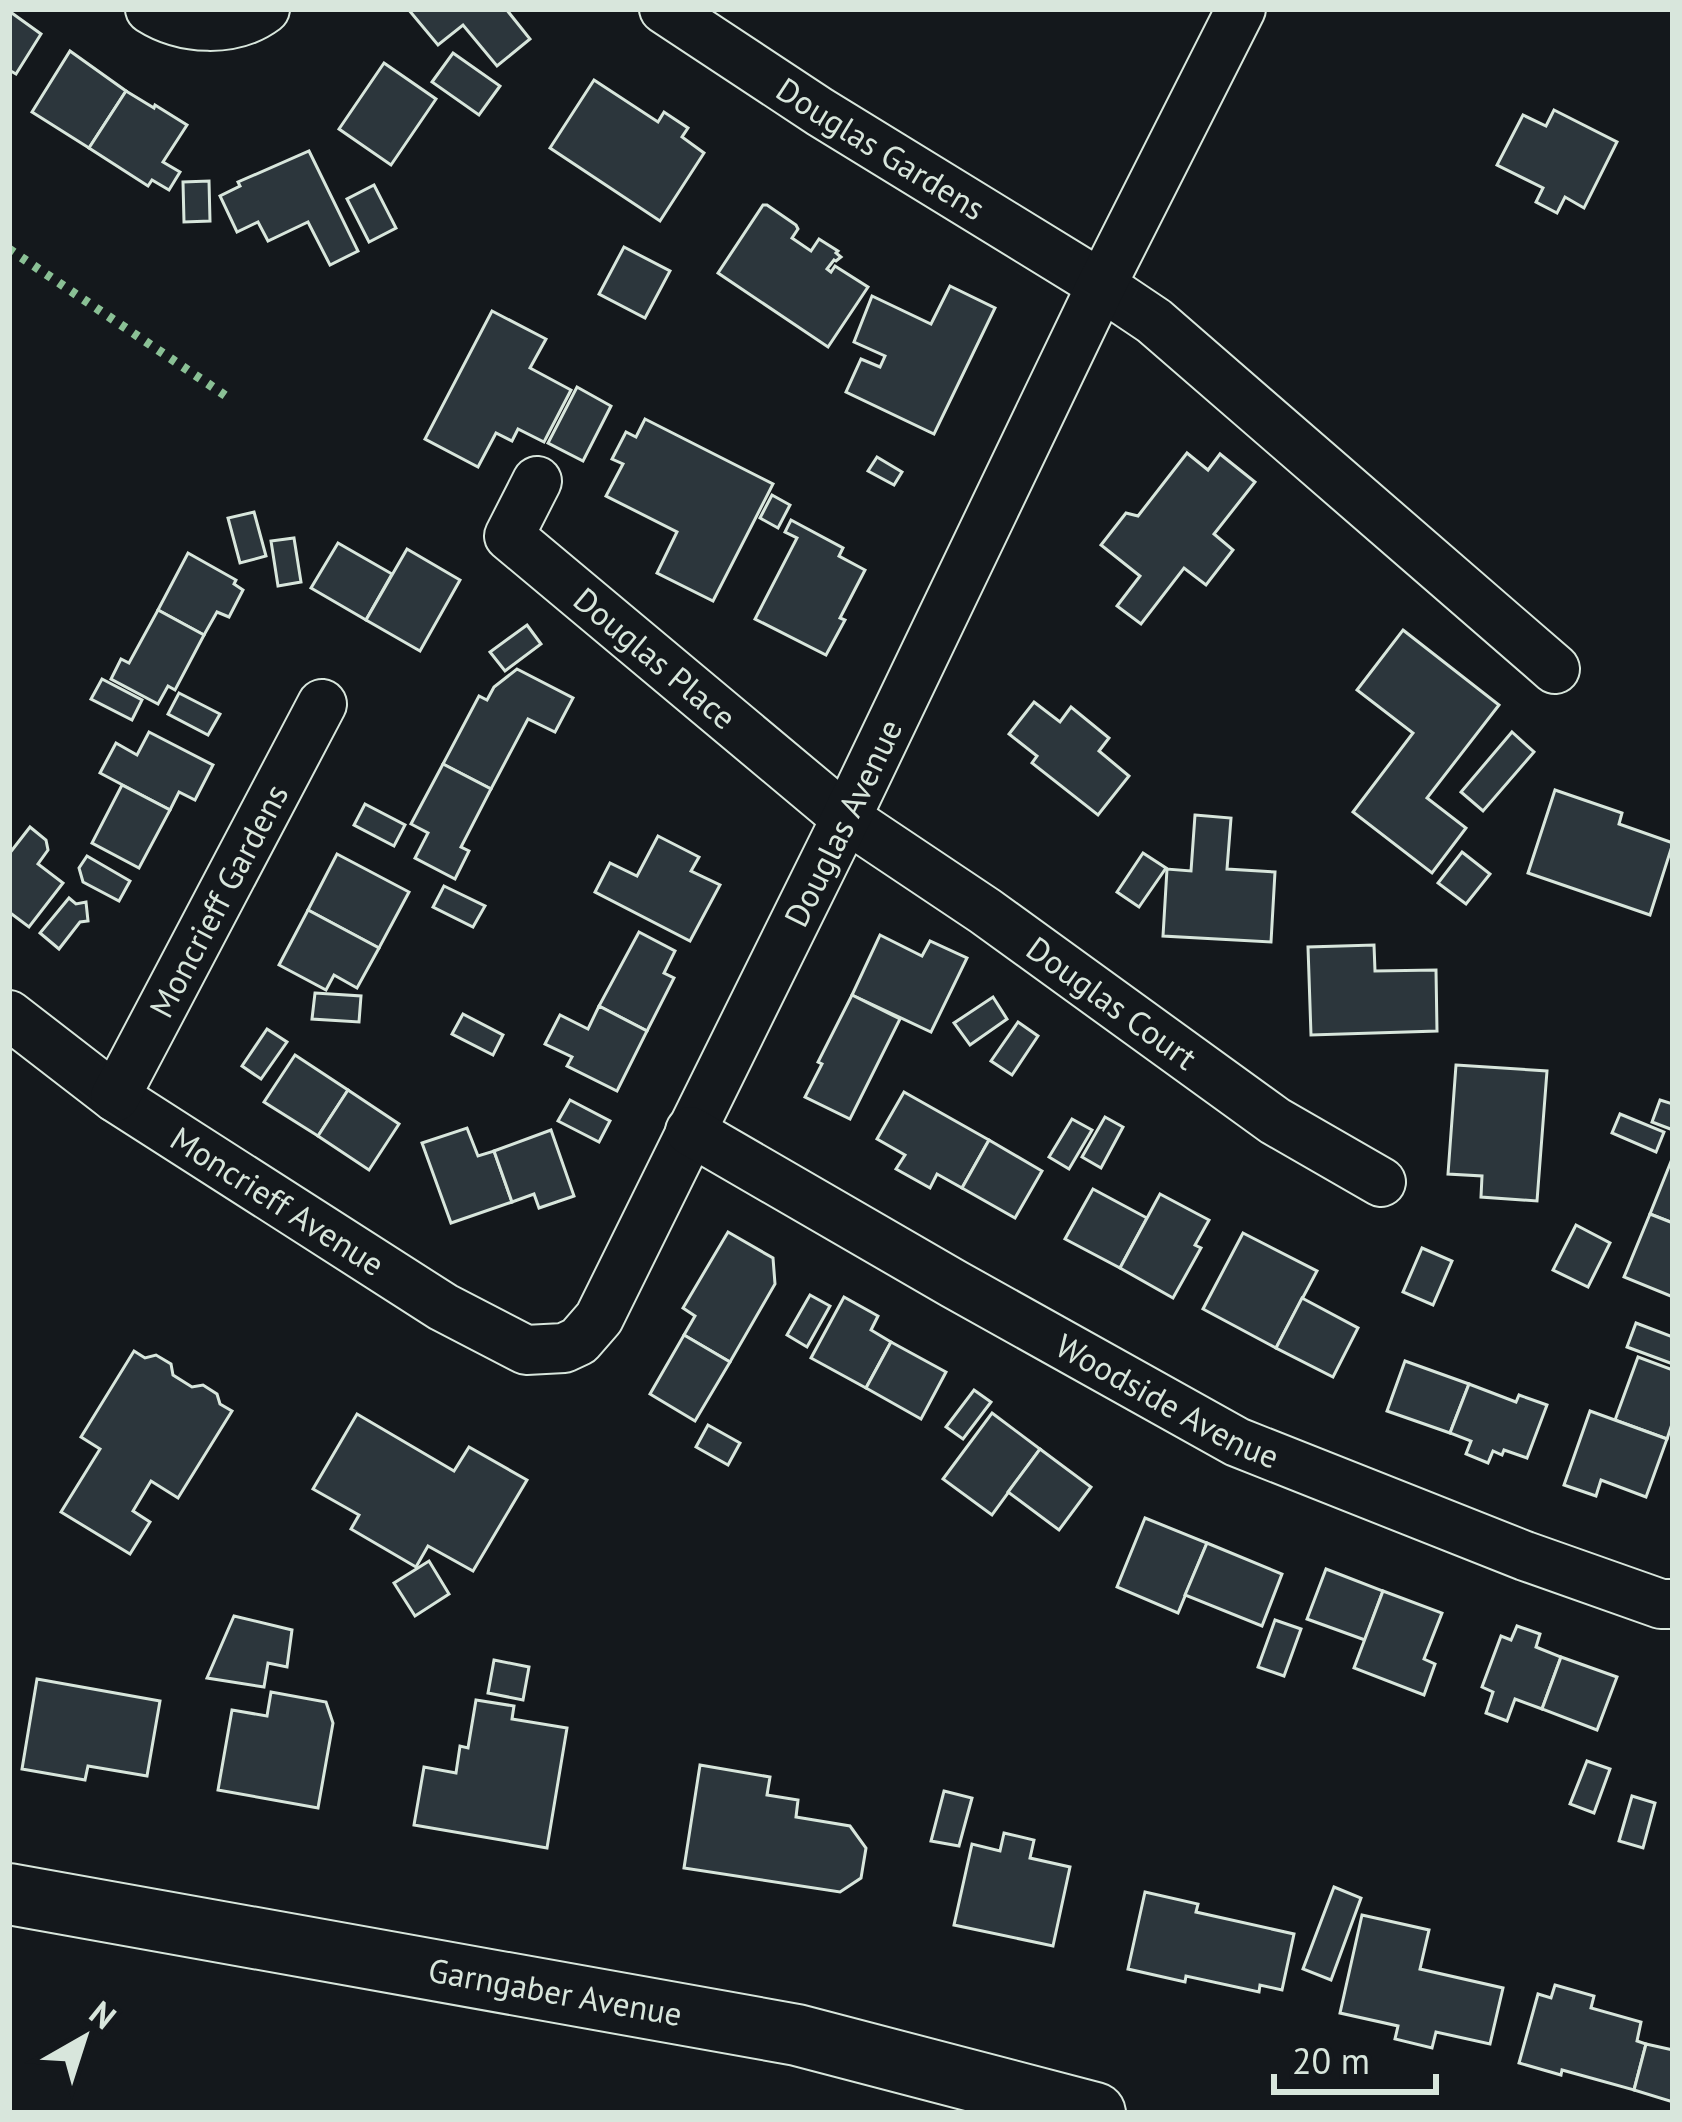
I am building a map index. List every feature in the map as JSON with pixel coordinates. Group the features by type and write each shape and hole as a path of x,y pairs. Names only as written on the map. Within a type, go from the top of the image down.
{"street":[{"path":"150,9 194,25 232,25 265,9"},
{"name":"Douglas Gardens","path":"664,9 820,112 1102,286"},
{"name":"Douglas Avenue","path":"564,1348 578,1341 598,1318 1240,9"},
{"path":"1102,286 1154,321 1555,669"},
{"name":"Douglas Place","path":"537,481 509,536 846,818"},
{"name":"Moncrieff Gardens","path":"115,1097 322,704"},
{"name":"Douglas Court","path":"846,818 985,910 1275,1121 1381,1182"},
{"name":"Moncrieff Avenue","path":"9,1015 115,1097 443,1307 526,1351 564,1348"},
{"name":"Woodside Avenue","path":"690,1131 1237,1442 1525,1556 1661,1604 1673,1604"},
{"name":"Garngaber Avenue","path":"9,1894 796,2035 1095,2113"}],"building":[{"path":"408,9 506,9 530,39 497,66 463,25 438,45"},
{"path":"9,11 41,34 16,74 9,70"},
{"path":"70,51 126,91 89,148 32,112"},
{"path":"453,53 500,86 479,115 432,82"},
{"path":"384,63 436,99 391,165 339,129"},
{"path":"594,80 658,122 664,112 688,128 682,137 704,153 660,221 550,148"},
{"path":"126,91 187,125 163,162 180,172 169,190 152,180 148,186 89,148"},
{"path":"1554,110 1617,142 1584,208 1565,197 1557,213 1536,202 1543,188 1497,165 1523,115 1546,126"},
{"path":"309,151 358,251 330,265 308,222 268,241 258,222 237,232 220,196 240,186 238,182"},
{"path":"209,181 210,221 184,222 183,182"},
{"path":"374,185 396,228 369,242 347,199"},
{"path":"763,205 796,225 792,238 811,251 819,239 838,251 841,257 827,269 831,272 835,266 868,287 828,347 718,273"},
{"path":"624,247 670,271 645,318 599,294"},
{"path":"950,286 995,308 934,434 846,392 861,359 880,367 885,356 854,342 872,296 931,324"},
{"path":"492,311 546,339 530,368 571,390 544,442 518,429 512,441 496,433 478,467 425,439"},
{"path":"577,387 611,406 583,461 548,443"},
{"path":"645,419 773,484 713,601 657,573 677,532 606,496 623,464 612,459 626,432 636,437"},
{"path":"1187,453 1208,470 1220,454 1255,482 1214,534 1233,550 1206,585 1184,568 1141,624 1117,606 1140,576 1101,545 1126,513 1138,516"},
{"path":"877,457 902,472 894,485 868,471"},
{"path":"772,495 790,505 778,528 760,518"},
{"path":"254,512 266,556 240,563 228,518"},
{"path":"791,520 843,548 839,556 865,570 826,655 755,619 797,538 785,532"},
{"path":"294,538 301,582 278,586 271,541"},
{"path":"338,543 392,574 366,620 311,588"},
{"path":"407,549 460,580 420,651 366,620"},
{"path":"188,553 236,580 234,584 243,590 229,617 217,612 204,635 158,610"},
{"path":"158,610 204,635 175,690 168,686 158,704 111,679 121,659 129,663"},
{"path":"527,625 541,644 505,671 490,652"},
{"path":"1403,630 1499,705 1427,798 1466,828 1432,873 1353,812 1413,733 1357,690"},
{"path":"517,669 573,698 555,732 528,719 491,789 443,764 479,696 487,700 494,687"},
{"path":"102,679 142,700 132,720 91,699"},
{"path":"179,693 220,714 208,735 168,714"},
{"path":"1034,702 1060,722 1071,707 1109,738 1099,751 1129,776 1098,815 1032,763 1037,756 1009,734"},
{"path":"149,732 213,765 195,800 179,792 170,810 100,773 116,743 137,755"},
{"path":"1512,732 1534,752 1483,811 1461,792"},
{"path":"443,764 491,789 461,847 469,851 455,879 415,858 428,833 411,824"},
{"path":"122,785 170,810 139,868 92,843"},
{"path":"1555,790 1622,813 1619,824 1673,843 1650,915 1528,873"},
{"path":"365,804 405,825 394,846 354,825"},
{"path":"1195,815 1231,818 1227,869 1275,872 1271,942 1163,936 1167,869 1191,871"},
{"path":"30,827 46,840 48,850 38,864 63,883 29,927 9,912 9,854"},
{"path":"658,836 699,857 691,871 720,885 690,941 595,892 610,863 637,876"},
{"path":"1462,852 1490,874 1466,904 1438,883"},
{"path":"1143,853 1166,868 1139,907 1117,892"},
{"path":"337,854 409,892 379,948 308,910"},
{"path":"87,856 130,881 119,901 83,882 79,868"},
{"path":"444,886 485,906 473,927 433,907"},
{"path":"69,898 76,904 86,902 88,921 80,922 59,949 40,933"},
{"path":"308,910 379,948 357,988 334,975 326,990 279,965"},
{"path":"639,932 675,951 664,973 674,978 647,1031 599,1006"},
{"path":"880,935 922,956 930,941 967,958 931,1032 852,995"},
{"path":"1374,945 1375,971 1436,970 1437,1031 1311,1035 1308,947"},
{"path":"315,993 361,996 359,1022 312,1019"},
{"path":"852,995 900,1019 850,1119 805,1097"},
{"path":"993,997 1007,1019 970,1045 954,1023"},
{"path":"599,1006 647,1031 617,1091 567,1066 572,1057 545,1044 560,1015 588,1029"},
{"path":"463,1014 503,1035 493,1055 452,1034"},
{"path":"1018,1022 1038,1036 1012,1075 991,1061"},
{"path":"267,1029 287,1042 261,1079 242,1066"},
{"path":"295,1055 348,1090 318,1136 264,1102"},
{"path":"1456,1065 1547,1071 1537,1201 1481,1197 1482,1176 1448,1174"},
{"path":"348,1090 399,1124 369,1170 318,1136"},
{"path":"904,1092 989,1140 962,1188 937,1174 930,1188 896,1169 905,1155 877,1139"},
{"path":"570,1100 610,1121 599,1142 558,1121"},
{"path":"1660,1100 1673,1104 1673,1130 1652,1122"},
{"path":"1620,1114 1664,1132 1656,1152 1612,1133"},
{"path":"1105,1117 1123,1127 1101,1168 1082,1157"},
{"path":"1072,1119 1092,1130 1069,1169 1049,1157"},
{"path":"467,1128 478,1156 494,1151 512,1202 451,1223 422,1143"},
{"path":"551,1130 574,1196 539,1208 534,1194 512,1202 494,1151"},
{"path":"989,1140 1042,1171 1015,1218 962,1188"},
{"path":"1673,1159 1673,1223 1650,1214"},
{"path":"1093,1189 1147,1218 1120,1268 1065,1239"},
{"path":"1160,1194 1209,1220 1195,1245 1201,1248 1173,1298 1120,1268"},
{"path":"1650,1214 1673,1223 1673,1297 1624,1277"},
{"path":"1576,1225 1610,1243 1588,1287 1553,1270"},
{"path":"728,1232 773,1258 775,1284 730,1362 684,1335 695,1316 683,1308"},
{"path":"1243,1233 1317,1271 1276,1348 1203,1309"},
{"path":"1422,1248 1452,1261 1433,1305 1403,1292"},
{"path":"810,1295 830,1306 807,1347 787,1335"},
{"path":"844,1297 878,1316 871,1330 891,1342 866,1388 811,1358"},
{"path":"1302,1298 1358,1328 1333,1377 1276,1348"},
{"path":"1636,1323 1673,1337 1673,1364 1627,1347"},
{"path":"684,1335 730,1362 695,1421 650,1394"},
{"path":"891,1342 946,1372 921,1419 866,1388"},
{"path":"134,1351 171,1364 173,1375 192,1387 203,1385 232,1411 178,1498 151,1481 133,1511 150,1522 130,1554 61,1512 100,1449 81,1437"},
{"path":"1638,1357 1673,1370 1673,1421 1667,1439 1615,1420"},
{"path":"1405,1361 1469,1384 1450,1433 1387,1411"},
{"path":"1469,1384 1516,1402 1519,1395 1547,1405 1527,1458 1493,1451 1488,1463 1466,1454 1471,1441 1450,1433"},
{"path":"974,1390 991,1402 963,1439 946,1427"},
{"path":"1590,1411 1667,1439 1646,1497 1601,1480 1596,1496 1564,1485"},
{"path":"992,1413 1040,1449 992,1515 943,1479"},
{"path":"357,1414 454,1471 469,1447 527,1480 473,1571 428,1546 416,1567 351,1529 359,1515 313,1489"},
{"path":"708,1425 740,1443 728,1465 696,1447"},
{"path":"1040,1449 1091,1487 1059,1530 1008,1492"},
{"path":"1145,1518 1207,1543 1178,1613 1117,1587"},
{"path":"1207,1543 1282,1574 1262,1626 1185,1595"},
{"path":"429,1561 449,1594 415,1616 394,1583"},
{"path":"1326,1569 1383,1591 1365,1640 1307,1619"},
{"path":"1383,1591 1442,1613 1424,1659 1435,1664 1424,1695 1354,1668"},
{"path":"234,1616 292,1630 287,1667 268,1663 264,1687 207,1678"},
{"path":"1275,1620 1301,1629 1284,1676 1258,1667"},
{"path":"1517,1626 1540,1634 1536,1647 1561,1657 1542,1709 1515,1699 1507,1721 1486,1713 1493,1692 1482,1687 1501,1636 1511,1640"},
{"path":"1561,1657 1617,1677 1597,1730 1542,1709"},
{"path":"494,1660 529,1667 523,1700 488,1693"},
{"path":"37,1679 160,1701 147,1776 88,1766 85,1780 22,1769"},
{"path":"271,1692 326,1702 333,1723 318,1808 218,1790 232,1710 267,1716"},
{"path":"476,1700 514,1706 512,1719 567,1728 547,1848 414,1825 424,1767 456,1773 460,1746 468,1748"},
{"path":"1587,1761 1610,1769 1594,1813 1570,1804"},
{"path":"700,1765 770,1777 767,1795 798,1800 796,1817 850,1826 866,1848 861,1878 840,1892 684,1868"},
{"path":"944,1791 972,1798 959,1846 931,1841"},
{"path":"1632,1796 1655,1803 1643,1848 1619,1841"},
{"path":"1004,1833 1034,1840 1030,1858 1070,1867 1053,1946 954,1925 972,1844 1000,1851"},
{"path":"1334,1887 1361,1898 1331,1980 1303,1969"},
{"path":"1145,1892 1198,1904 1196,1912 1294,1934 1282,1990 1260,1985 1259,1992 1186,1976 1185,1982 1128,1969"},
{"path":"1362,1915 1429,1930 1420,1969 1503,1988 1490,2044 1436,2032 1432,2048 1395,2039 1398,2026 1340,2013"},
{"path":"1555,1985 1594,1996 1591,2008 1641,2022 1637,2041 1646,2044 1634,2090 1519,2063 1538,1994 1551,1998"},
{"path":"1646,2044 1673,2050 1673,2102 1634,2090"}],"hedge":[{"path":"9,249 229,398"}]}
